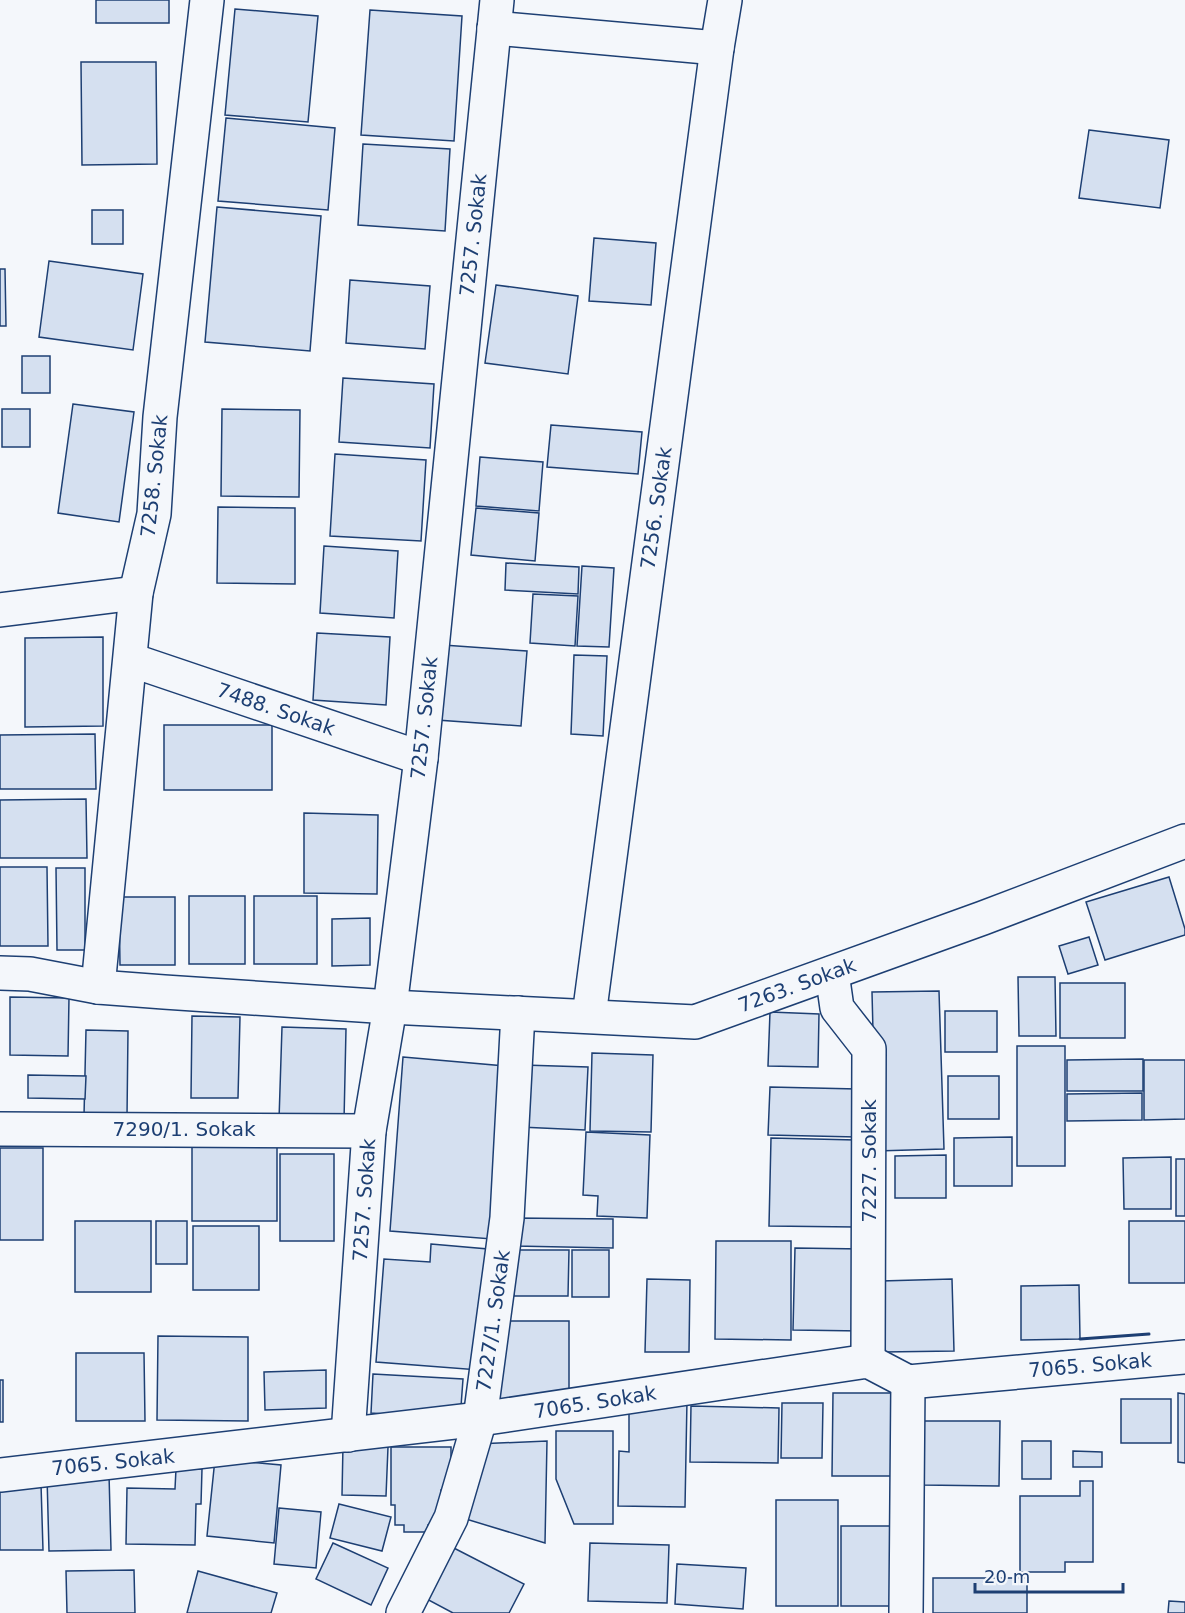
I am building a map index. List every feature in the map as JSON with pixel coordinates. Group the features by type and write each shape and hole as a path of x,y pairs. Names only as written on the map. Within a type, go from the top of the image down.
{"street":[{"name":"7258. Sokak","path":"98,987 136,593 154,514 160,417 207,0"},
{"name":"7256. Sokak","path":"589,1016 725,0"},
{"path":"496,14 717,48"},
{"name":"7257. Sokak","path":"348,1435 369,1131 390,1007 421,758 496,14"},
{"path":"0,610 136,593"},
{"name":"7488. Sokak","path":"131,660 421,758"},
{"name":"7263. Sokak","path":"0,973 30,974 98,987 390,1007 694,1022 983,918 1185,840"},
{"name":"7227. Sokak","path":"832,973 837,1008 869,1049 868,1361"},
{"name":"7227/1. Sokak","path":"403,1613 451,1518 480,1419 507,1218 518,1013"},
{"name":"7290/1. Sokak","path":"0,1129 369,1131"},
{"name":"7065. Sokak","path":"908,1382 1185,1357"},
{"path":"868,1361 908,1382 906,1613"},
{"name":"7065. Sokak","path":"0,1475 480,1419 868,1361"}],"building":[{"path":"96,0 169,0 169,23 96,23"},
{"path":"235,9 318,16 308,122 225,115"},
{"path":"370,10 462,16 454,141 361,135"},
{"path":"81,62 156,62 157,164 82,165"},
{"path":"226,118 335,128 328,210 218,201"},
{"path":"1089,130 1169,140 1160,208 1079,198"},
{"path":"363,144 450,149 445,231 358,225"},
{"path":"217,207 321,216 310,351 205,342"},
{"path":"92,210 123,210 123,244 92,244"},
{"path":"594,238 656,243 651,305 589,301"},
{"path":"49,261 143,274 133,350 39,337"},
{"path":"0,269 5,269 6,326 0,326"},
{"path":"350,280 430,286 425,349 346,343"},
{"path":"496,285 578,296 568,374 485,363"},
{"path":"22,356 50,356 50,393 22,393"},
{"path":"343,378 434,384 430,448 339,442"},
{"path":"73,404 134,412 119,522 58,513"},
{"path":"2,409 30,409 30,447 2,447"},
{"path":"222,409 300,410 299,497 221,496"},
{"path":"551,425 642,432 638,474 547,467"},
{"path":"335,454 426,460 421,541 330,536"},
{"path":"480,457 543,462 539,511 476,506"},
{"path":"218,507 295,508 295,584 217,583"},
{"path":"476,508 539,513 535,561 471,555"},
{"path":"324,546 398,551 394,618 320,613"},
{"path":"506,563 579,567 578,594 505,590"},
{"path":"582,566 614,568 609,647 577,646"},
{"path":"533,594 578,596 575,646 530,643"},
{"path":"317,633 390,637 386,705 313,700"},
{"path":"103,637 103,726 25,727 25,638"},
{"path":"443,645 527,651 521,726 437,720"},
{"path":"574,655 607,656 603,736 571,734"},
{"path":"164,725 272,725 272,790 164,790"},
{"path":"95,734 96,789 0,789 0,735"},
{"path":"86,799 87,858 0,858 0,800"},
{"path":"304,813 378,815 377,894 304,893"},
{"path":"0,867 47,867 48,946 0,946"},
{"path":"56,868 85,868 85,950 57,950"},
{"path":"1169,877 1185,935 1105,960 1086,902"},
{"path":"189,896 245,896 245,964 189,964"},
{"path":"254,896 317,896 317,964 254,964"},
{"path":"119,897 175,897 175,965 120,965"},
{"path":"370,918 370,965 332,966 332,919"},
{"path":"1089,937 1098,965 1068,974 1059,946"},
{"path":"1018,977 1055,977 1056,1036 1019,1036"},
{"path":"1060,983 1125,983 1125,1038 1060,1038"},
{"path":"939,991 944,1149 876,1151 872,992"},
{"path":"10,997 69,998 68,1056 10,1055"},
{"path":"945,1011 997,1011 997,1052 945,1052"},
{"path":"770,1012 819,1014 818,1067 768,1066"},
{"path":"192,1016 240,1017 238,1098 191,1098"},
{"path":"282,1027 346,1029 344,1121 279,1120"},
{"path":"86,1030 128,1031 127,1117 84,1116"},
{"path":"1017,1046 1065,1046 1065,1166 1017,1166"},
{"path":"592,1053 653,1055 651,1132 590,1131"},
{"path":"403,1057 505,1066 492,1239 390,1231"},
{"path":"1143,1059 1143,1091 1067,1091 1067,1060"},
{"path":"1144,1060 1185,1060 1185,1119 1144,1120"},
{"path":"523,1065 588,1067 585,1130 520,1127"},
{"path":"28,1075 86,1076 85,1099 28,1098"},
{"path":"948,1076 999,1076 999,1119 948,1119"},
{"path":"770,1087 857,1089 857,1137 768,1135"},
{"path":"1142,1093 1142,1120 1067,1121 1067,1094"},
{"path":"586,1132 650,1135 647,1218 597,1216 598,1196 583,1195"},
{"path":"192,1135 277,1135 277,1221 192,1221"},
{"path":"1012,1137 1012,1186 954,1186 954,1138"},
{"path":"771,1138 856,1140 855,1227 769,1226"},
{"path":"0,1148 43,1148 43,1240 0,1240"},
{"path":"280,1154 334,1154 334,1241 280,1241"},
{"path":"946,1155 946,1198 895,1198 895,1156"},
{"path":"1171,1157 1171,1209 1124,1209 1123,1158"},
{"path":"1176,1159 1185,1159 1185,1216 1176,1216"},
{"path":"515,1218 613,1219 613,1248 515,1246"},
{"path":"75,1221 151,1221 151,1292 75,1292"},
{"path":"156,1221 187,1221 187,1264 156,1264"},
{"path":"1129,1221 1185,1221 1185,1283 1129,1283"},
{"path":"193,1226 259,1226 259,1290 193,1290"},
{"path":"716,1241 791,1241 791,1340 715,1339"},
{"path":"431,1244 488,1249 479,1370 376,1362 384,1259 430,1262"},
{"path":"795,1248 863,1249 862,1331 793,1330"},
{"path":"515,1250 569,1250 568,1296 514,1296"},
{"path":"572,1250 609,1250 609,1297 572,1297"},
{"path":"647,1279 690,1280 689,1352 645,1352"},
{"path":"952,1279 954,1351 883,1352 881,1281"},
{"path":"1079,1285 1080,1339 1021,1340 1021,1286"},
{"path":"498,1321 569,1321 569,1399 498,1399"},
{"path":"158,1336 248,1337 248,1421 157,1420"},
{"path":"76,1353 144,1353 145,1421 76,1421"},
{"path":"326,1370 326,1408 265,1410 264,1372"},
{"path":"373,1374 463,1379 460,1420 371,1413"},
{"path":"0,1380 3,1380 3,1422 0,1422"},
{"path":"833,1393 895,1393 895,1476 832,1476"},
{"path":"1178,1393 1185,1394 1185,1463 1178,1462"},
{"path":"629,1398 687,1400 685,1507 618,1506 619,1451 629,1452"},
{"path":"1121,1399 1171,1399 1171,1443 1121,1443"},
{"path":"782,1403 823,1403 822,1458 781,1458"},
{"path":"691,1406 779,1408 778,1463 690,1462"},
{"path":"922,1421 1000,1421 999,1486 922,1485"},
{"path":"556,1431 613,1431 613,1524 574,1524 556,1479"},
{"path":"547,1441 545,1543 456,1516 476,1444"},
{"path":"1022,1441 1051,1441 1051,1479 1022,1479"},
{"path":"343,1445 388,1447 386,1496 342,1495"},
{"path":"391,1447 451,1447 451,1490 441,1490 441,1515 434,1525 428,1525 428,1532 404,1532 404,1525 395,1525 395,1505 391,1505"},
{"path":"1073,1451 1102,1452 1102,1467 1073,1467"},
{"path":"215,1459 281,1465 274,1543 207,1536"},
{"path":"176,1469 202,1469 201,1504 196,1504 195,1545 126,1544 127,1488 175,1489"},
{"path":"109,1474 111,1550 49,1551 47,1476"},
{"path":"1080,1481 1093,1481 1093,1562 1065,1562 1065,1572 1020,1572 1020,1496 1080,1496"},
{"path":"41,1484 43,1550 0,1550 0,1485"},
{"path":"776,1500 838,1500 838,1606 776,1606"},
{"path":"339,1504 391,1517 382,1551 330,1538"},
{"path":"279,1508 321,1512 316,1568 274,1564"},
{"path":"841,1526 890,1526 890,1606 841,1606"},
{"path":"333,1543 388,1568 371,1605 316,1579"},
{"path":"590,1543 669,1545 667,1603 588,1601"},
{"path":"448,1545 524,1584 509,1613 453,1613 421,1596"},
{"path":"677,1564 746,1568 743,1609 675,1604"},
{"path":"134,1570 135,1613 67,1613 66,1571"},
{"path":"198,1571 277,1593 271,1613 187,1613"},
{"path":"933,1578 1027,1578 1027,1613 933,1613"},
{"path":"1169,1601 1185,1602 1185,1613 1168,1613"}],"wall":[{"path":"1080,1339 1149,1334"}]}
